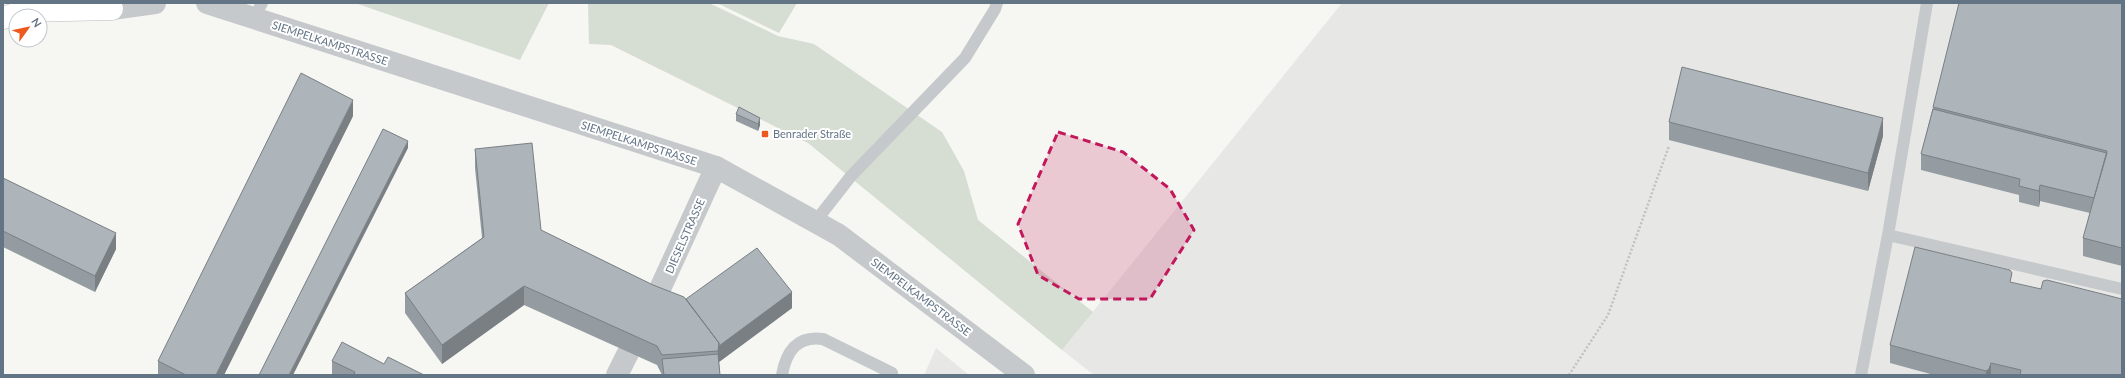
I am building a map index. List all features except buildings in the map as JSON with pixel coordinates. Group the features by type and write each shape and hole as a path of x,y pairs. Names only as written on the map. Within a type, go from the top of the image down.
{"main road":[{"path":"3,18 24,11 107,6"}],"street":[{"path":"107,6 155,3"},
{"name":"SIEMPELKAMPSTRASSE","path":"207,3 258,11 716,167 839,234 1024,375"},
{"name":"DIESELSTRASSE","path":"653,304 716,167"},
{"path":"617,375 628,353"}],"lane":[{"path":"815,222 851,176 965,58 995,9 997,3"},
{"path":"1861,375 1888,235 1927,3"},
{"path":"1888,235 2122,288"},
{"path":"782,375 787,354 799,343 812,338 823,339 892,373"}],"path":[{"path":"1569,375 1608,315 1669,146"}],"highlighted area":[{"path":"1058,132 1123,152 1170,189 1194,230 1150,299 1079,299 1038,275 1018,224"}],"shaded area":[{"path":"355,3 549,3 520,60"},
{"path":"588,3 709,3 778,36 814,44 942,132 964,171 978,220 1093,312 1062,350 808,143 611,45 589,44"},
{"path":"717,3 797,3 779,33"},
{"path":"1342,3 2122,3 2122,375 1094,375 1062,350"},
{"path":"936,348 969,375 924,375"}],"place":[{"name":"Benrader Straße","path":"765,134"}]}
